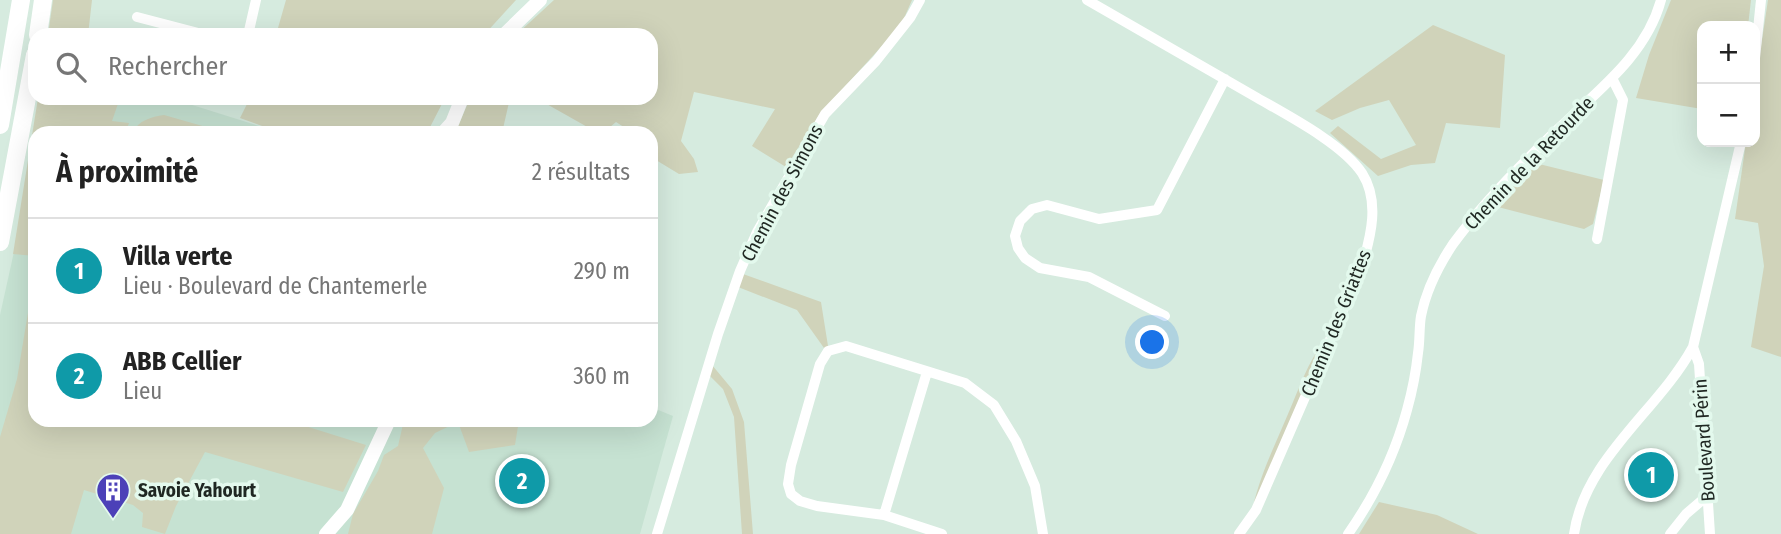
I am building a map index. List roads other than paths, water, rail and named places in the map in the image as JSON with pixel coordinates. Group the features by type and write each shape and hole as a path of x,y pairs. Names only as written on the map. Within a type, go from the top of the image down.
{"highway":[{"path":"0,125 21,0"},
{"path":"39,28 43,0"},
{"path":"0,242 28,92"}],"street":[{"path":"250,28 256,0"},
{"path":"511,28 540,0"},
{"name":"Chemin des Simons","path":"657,534 718,334 757,232 825,114 876,61 910,18 920,0"},
{"name":"Chemin des Griattes","path":"1087,0 1295,120 1348,155 1363,174 1371,194 1370,239 1362,266 1256,510 1239,534"},
{"name":"Chemin de la Retourde","path":"1348,534 1370,502 1406,411 1418,357 1421,317 1441,264 1453,244 1484,206 1535,151 1609,81 1644,40 1661,0"},
{"path":"1758,21 1760,0"},
{"path":"137,17 172,28"},
{"path":"1165,316 1089,277 1040,268 1025,258 1018,248 1015,236 1020,221 1032,209 1047,205 1099,219 1157,210 1224,79"},
{"path":"1597,239 1623,100 1609,81"},
{"path":"451,126 459,105"},
{"path":"1574,534 1580,507 1602,466 1652,405 1693,347 1740,147"},
{"path":"942,534 884,515 817,506 800,501 791,494 788,484 791,465 820,364 828,352 846,346 965,383 994,405 1016,441 1035,486 1043,534"},
{"name":"Boulevard Périn","path":"1693,347 1699,364 1710,534"},
{"path":"884,515 927,372"},
{"path":"326,534 347,510 386,427"},
{"path":"1670,534 1686,514 1707,496"}],"place":[{"name":"Villa verte","path":"1651,475"},
{"name":"ABB Cellier","path":"522,481"},
{"name":"Savoie Yahourt","path":"113,520"}]}
